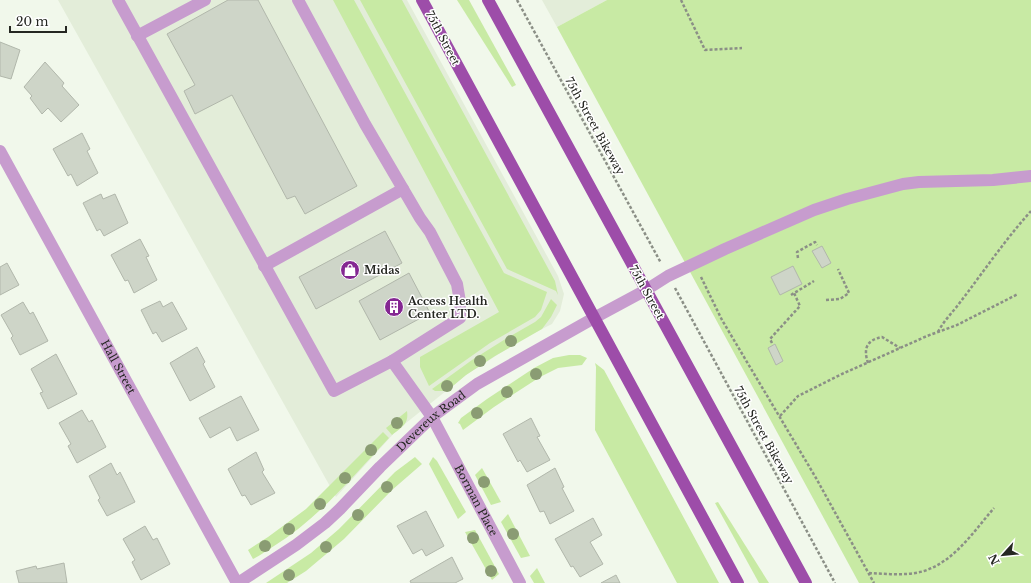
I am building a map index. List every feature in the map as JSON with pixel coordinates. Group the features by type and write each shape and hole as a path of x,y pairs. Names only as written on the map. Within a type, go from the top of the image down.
{"main road":[{"name":"75th Street","path":"422,0 738,583"},
{"name":"75th Street","path":"488,0 806,583"}],"street":[{"path":"118,0 334,391 392,361 460,318 460,302 457,284 430,232 365,124 298,0"},
{"path":"137,36 206,0"},
{"name":"Hall Street","path":"0,151 238,583"},
{"name":"Devereux Road","path":"238,583 296,545 325,523 380,466 432,417 477,384 646,290 668,276 814,210 877,191 903,184 919,182 993,180 1031,176"},
{"path":"264,266 403,189"},
{"name":"Borman Place","path":"392,361 432,417 520,583"}],"path":[{"name":"75th Street Bikeway","path":"517,0 660,260"},
{"path":"681,0 705,50 742,48"},
{"path":"938,332 943,323 1031,211"},
{"path":"798,258 797,252 815,242 817,245"},
{"path":"694,264 722,320 816,478 874,583"},
{"path":"826,300 840,299 849,293 838,269"},
{"path":"772,343 770,339 800,306 792,294 814,281"},
{"name":"75th Street Bikeway","path":"678,294 835,583"},
{"path":"780,416 798,396 900,348 957,325 1018,294"},
{"path":"868,363 866,350 869,343 875,338 882,337 900,348"},
{"path":"869,573 894,575 924,571 944,561 961,547 994,508"}],"shaded area":[{"path":"58,0 407,0 558,276 564,294 560,311 552,324 522,339 466,375 396,431 336,497"},
{"path":"542,0 607,0 557,27"}],"green space":[{"path":"333,0 354,0 504,273 547,292 541,310 535,317 490,343 429,386 420,367 420,357 499,312"},
{"path":"360,0 402,0 555,281 558,295 556,291 507,269"},
{"path":"457,0 469,0 516,85 512,87"},
{"path":"607,0 1031,0 1031,583 859,583 557,27"},
{"path":"551,299 557,305 551,317 542,329 495,356 466,375 447,391 435,391 432,389 472,360 535,322 541,317"},
{"path":"569,355 580,355 587,358 582,365 558,368 540,377 494,407 463,430 458,423 461,418 487,399 534,368 553,358"},
{"path":"595,363 604,370 719,583 677,583 595,430"},
{"path":"407,411 406,422 392,435 386,428"},
{"path":"383,432 389,438 321,510 290,535 253,559 248,550 306,509"},
{"path":"415,457 422,464 392,490 344,539 306,571 287,583 266,583 311,553 339,529 395,472"},
{"path":"433,457 437,461 466,512 458,519 429,464"},
{"path":"482,468 501,502 491,505 475,475"},
{"path":"718,502 769,583 759,583 715,503"},
{"path":"508,514 530,556 521,558 501,522"},
{"path":"475,530 499,574 492,580 465,532"},
{"path":"537,568 545,583 534,583 530,576"}],"building":[{"path":"228,0 258,0 357,186 305,214 295,196 287,199 232,95 195,114 184,91 195,85 167,34"},
{"path":"0,42 20,50 11,79 0,76"},
{"path":"45,62 64,83 62,86 79,105 61,122 48,108 42,114 30,98 32,96 24,87"},
{"path":"82,133 90,149 87,151 98,173 77,186 71,174 68,176 53,149"},
{"path":"101,194 103,199 115,194 128,223 104,236 100,229 97,231 83,203"},
{"name":"Midas","path":"385,231 402,263 316,309 299,277"},
{"path":"140,239 149,256 146,257 157,280 134,293 128,280 125,281 111,255"},
{"path":"822,246 831,263 822,268 812,251"},
{"path":"7,263 19,285 0,295 0,267"},
{"path":"793,266 802,284 780,295 771,277"},
{"name":"Access Health Center LTD.","path":"409,273 430,313 380,340 359,301"},
{"path":"160,301 163,307 172,302 187,329 162,342 156,332 153,334 141,310"},
{"path":"23,302 30,314 33,312 48,341 20,355 11,338 13,336 1,315"},
{"path":"775,344 783,361 776,365 768,348"},
{"path":"197,347 205,362 203,364 215,387 190,401 170,363"},
{"path":"56,354 77,394 48,409 40,393 43,392 31,369"},
{"path":"241,396 259,430 237,441 230,427 210,438 199,418"},
{"path":"82,410 89,422 92,420 106,447 77,463 68,446 71,444 59,423"},
{"path":"531,418 540,436 537,437 550,460 527,472 520,460 518,462 503,434"},
{"path":"256,452 264,470 262,472 275,493 251,505 245,495 242,496 228,469"},
{"path":"111,463 117,475 120,472 135,502 107,516 98,500 100,498 89,476"},
{"path":"555,468 564,487 562,488 574,511 550,524 544,511 540,512 527,485"},
{"path":"426,511 444,546 426,556 422,549 413,554 397,526"},
{"path":"593,518 602,535 590,542 603,564 580,577 573,566 571,567 555,539"},
{"path":"145,526 153,540 157,538 170,564 141,580 132,562 135,560 123,539"},
{"path":"452,557 463,579 455,583 411,583 410,581"},
{"path":"64,563 67,583 19,583 16,571 36,566 37,569"},
{"path":"616,575 620,583 601,583"}],"place":[{"name":"Midas","path":"350,270"},
{"name":"Access Health Center LTD.","path":"394,307"}]}
